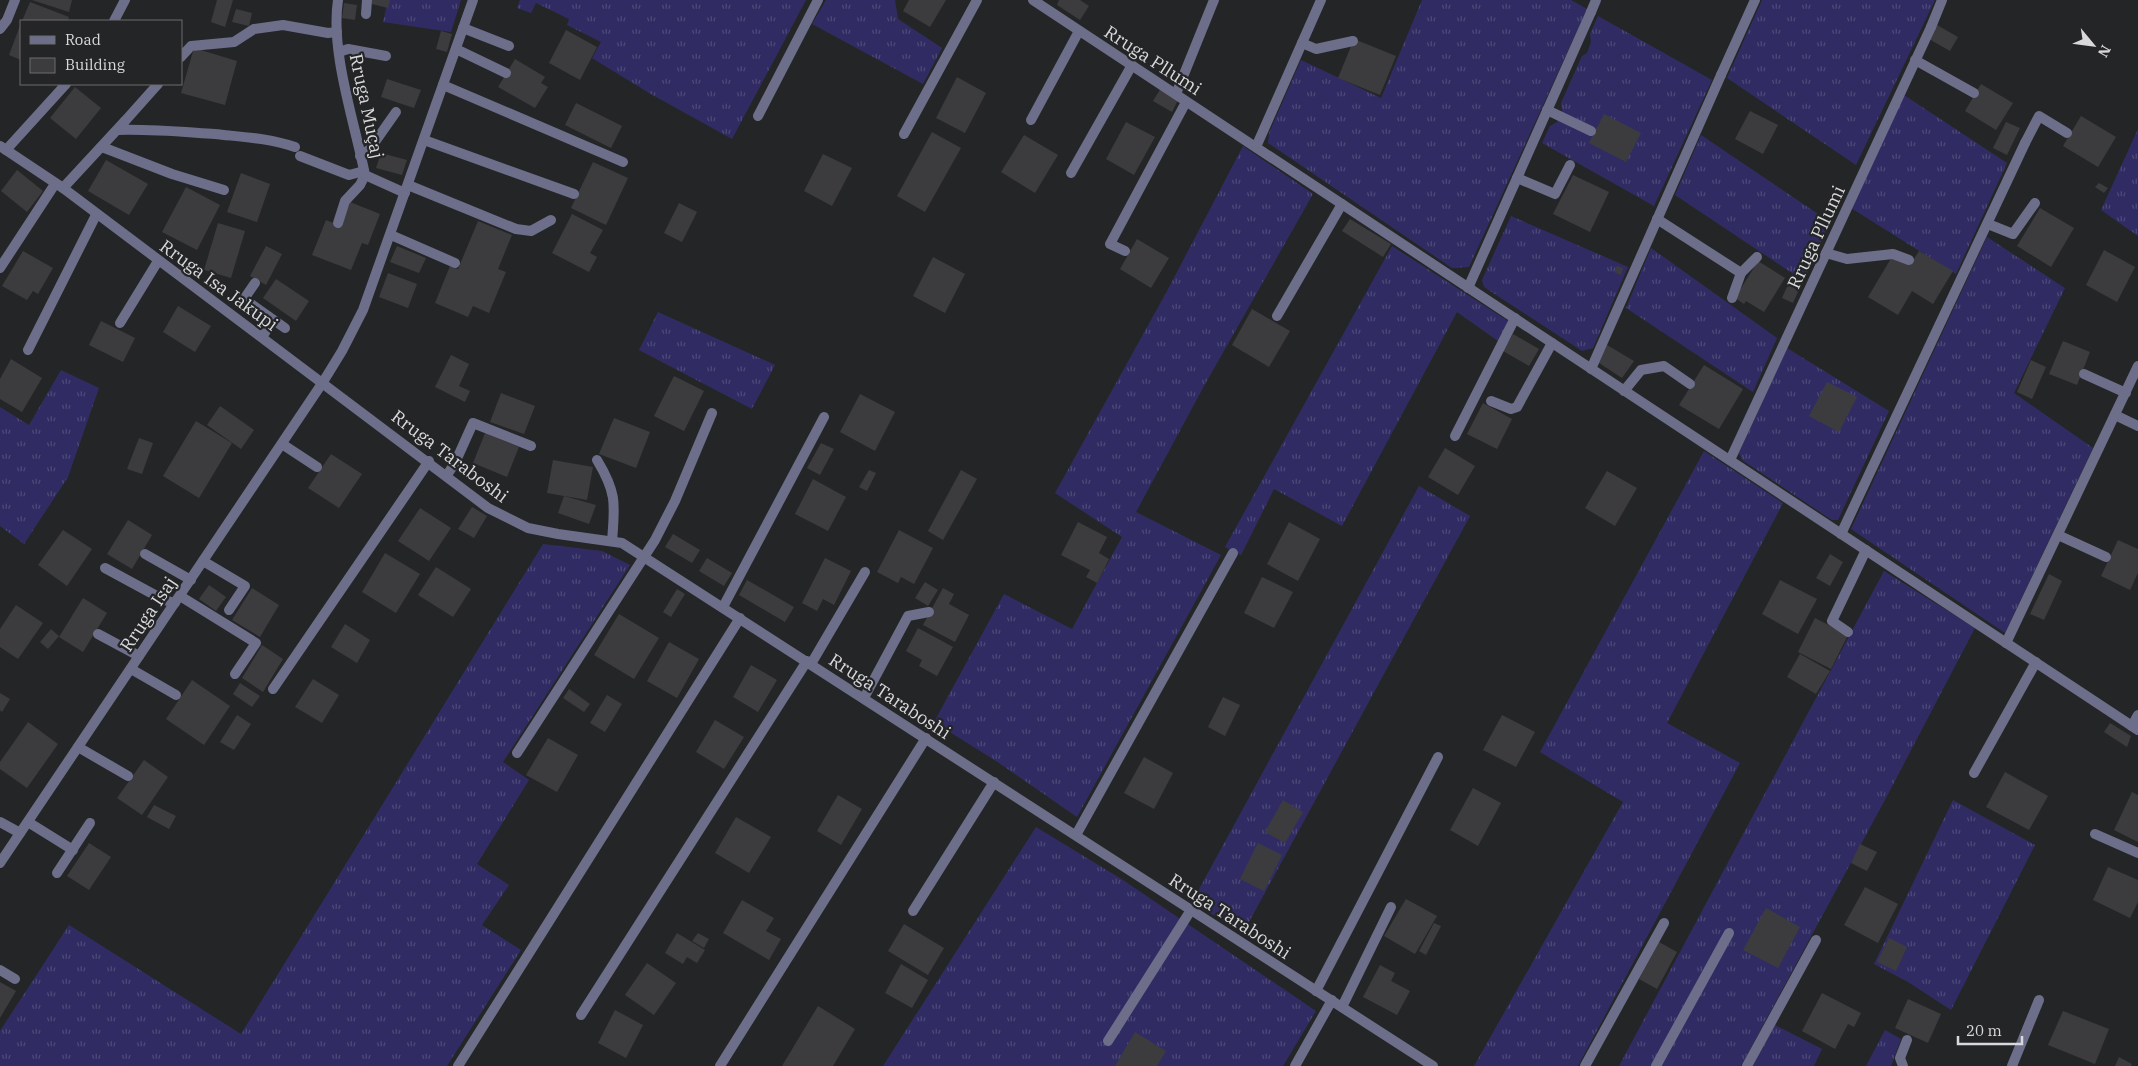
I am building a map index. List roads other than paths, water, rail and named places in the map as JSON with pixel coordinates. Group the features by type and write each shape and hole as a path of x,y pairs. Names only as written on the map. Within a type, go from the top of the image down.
{"street":[{"path":"0,28 7,20 15,0"},
{"path":"115,20 125,0"},
{"name":"Rruga Muçaj","path":"338,0 336,12 339,52 364,173 516,228 531,230 551,220"},
{"path":"366,14 367,0"},
{"path":"323,382 342,351 363,310 473,0"},
{"path":"758,116 818,0"},
{"path":"904,134 977,0"},
{"name":"Rruga Pllumi","path":"1033,0 2135,728"},
{"path":"1049,11 1053,0"},
{"path":"1176,94 1214,0"},
{"path":"1256,147 1321,0"},
{"path":"1468,288 1596,0"},
{"path":"1591,369 1755,0"},
{"name":"Rruga Pllumi","path":"1730,460 1942,0"},
{"path":"182,56 191,46 234,42 254,29 283,25 328,33 337,32"},
{"path":"463,28 508,46"},
{"path":"1031,120 1079,31"},
{"path":"1302,43 1316,49 1353,41"},
{"path":"456,49 506,73"},
{"path":"339,52 348,50 386,56"},
{"path":"1915,60 1974,93"},
{"path":"1071,173 1132,65"},
{"name":"Rruga Isa Jakupi","path":"65,85 3,148 59,186 96,216 323,382"},
{"path":"0,268 59,186 102,147 157,85"},
{"path":"443,85 623,162"},
{"path":"1126,250 1110,244 1186,102"},
{"path":"1547,110 1591,131"},
{"path":"360,156 370,149 396,112"},
{"path":"1841,534 2039,116 2067,133"},
{"path":"122,125 278,141 349,175 364,173 360,185 345,201 338,223"},
{"path":"424,140 574,194"},
{"path":"102,147 172,174 224,190"},
{"path":"1517,178 1555,194 1570,165"},
{"path":"1988,224 2013,234 2035,203"},
{"path":"1277,316 1342,204"},
{"path":"28,350 96,216"},
{"path":"1657,220 1741,273"},
{"path":"391,235 455,263"},
{"path":"1826,252 1847,259 1893,254 1909,260"},
{"path":"1732,298 1741,273 1757,257"},
{"path":"120,323 158,261"},
{"path":"255,283 244,299 285,328"},
{"path":"1454,436 1515,318"},
{"path":"262,337 273,320"},
{"path":"1491,401 1511,409 1517,407 1552,343"},
{"path":"1624,391 1641,370 1664,366 1690,384"},
{"path":"2006,643 2138,368"},
{"path":"2084,374 2126,393"},
{"name":"Rruga Isaj","path":"0,863 323,382"},
{"name":"Rruga Taraboshi","path":"323,382 488,508 528,528 622,543 1433,1066"},
{"path":"517,753 655,540 675,501 712,413"},
{"path":"2115,415 2138,426"},
{"path":"723,607 824,417"},
{"path":"447,475 455,463 473,423 531,446"},
{"path":"282,444 317,467"},
{"path":"597,460 607,476 615,501 612,541"},
{"path":"274,689 428,461"},
{"path":"2058,535 2106,557"},
{"path":"1848,632 1832,620 1866,550"},
{"path":"1076,835 1233,553"},
{"path":"145,554 191,580"},
{"path":"203,561 245,586 229,610"},
{"path":"105,568 164,600 178,599 256,643 234,674"},
{"path":"581,1015 809,663 865,572"},
{"path":"864,698 908,616 929,612"},
{"path":"458,1066 740,618"},
{"path":"98,634 139,656"},
{"path":"1974,773 2036,662"},
{"path":"130,669 176,695"},
{"path":"2135,728 2138,715"},
{"path":"720,1066 926,738"},
{"path":"78,747 128,776"},
{"path":"1316,991 1438,757"},
{"path":"913,911 994,782"},
{"path":"0,822 20,833"},
{"path":"28,822 73,850"},
{"path":"57,873 90,823"},
{"path":"2095,834 2138,853"},
{"path":"1342,1007 1392,907"},
{"path":"1108,1041 1191,910"},
{"path":"1585,1066 1664,923"},
{"path":"1656,1066 1729,933"},
{"path":"1747,1066 1816,940"},
{"path":"0,970 15,979"},
{"path":"1295,1066 1332,1000"},
{"path":"2012,1066 2039,1000"},
{"path":"1903,1066 1900,1058 1907,1040"}]}
